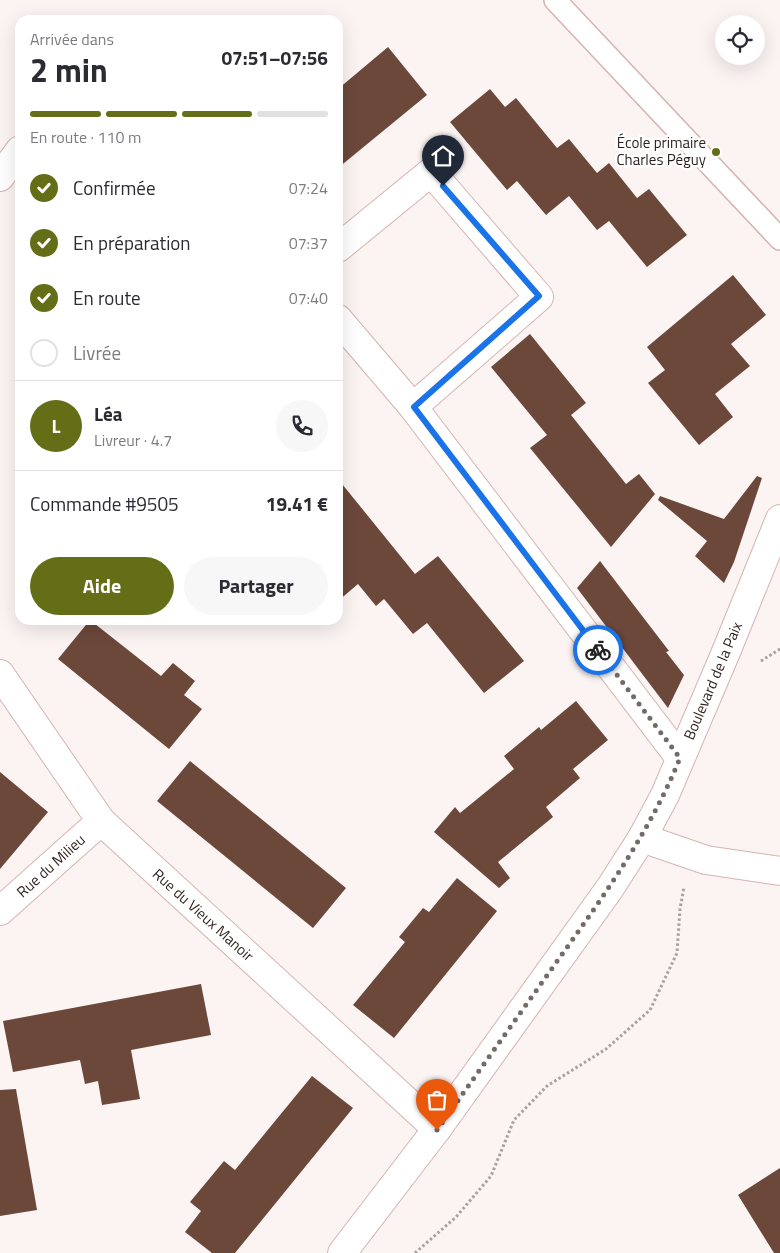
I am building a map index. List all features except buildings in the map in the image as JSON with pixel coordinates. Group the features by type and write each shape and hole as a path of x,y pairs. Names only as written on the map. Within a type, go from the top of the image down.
{"street":[{"path":"0,177 15,157"},
{"path":"343,244 431,172 539,296 414,407"},
{"path":"343,324 414,407 680,758"},
{"name":"Boulevard de la Paix","path":"342,1253 437,1130 610,888 642,838 665,795 780,519"},
{"name":"Rue du Vieux Manoir","path":"0,674 101,821 437,1130"},
{"name":"Rue du Milieu","path":"0,911 101,821"},
{"path":"642,838 706,860 780,871"}],"lane":[{"path":"555,0 780,238"}],"path":[{"path":"756,664 780,650"},
{"path":"415,1253 456,1217 491,1176 514,1120 547,1086 606,1048 650,1010 677,953 680,909 691,855"}],"way so far":[{"path":"437,1130 610,888 642,838 665,795 680,758 598,650"}],"place":[{"name":"École primaire Charles Péguy","path":"716,152"}],"route":[{"path":"443,186 539,296 414,407 598,650"}]}
